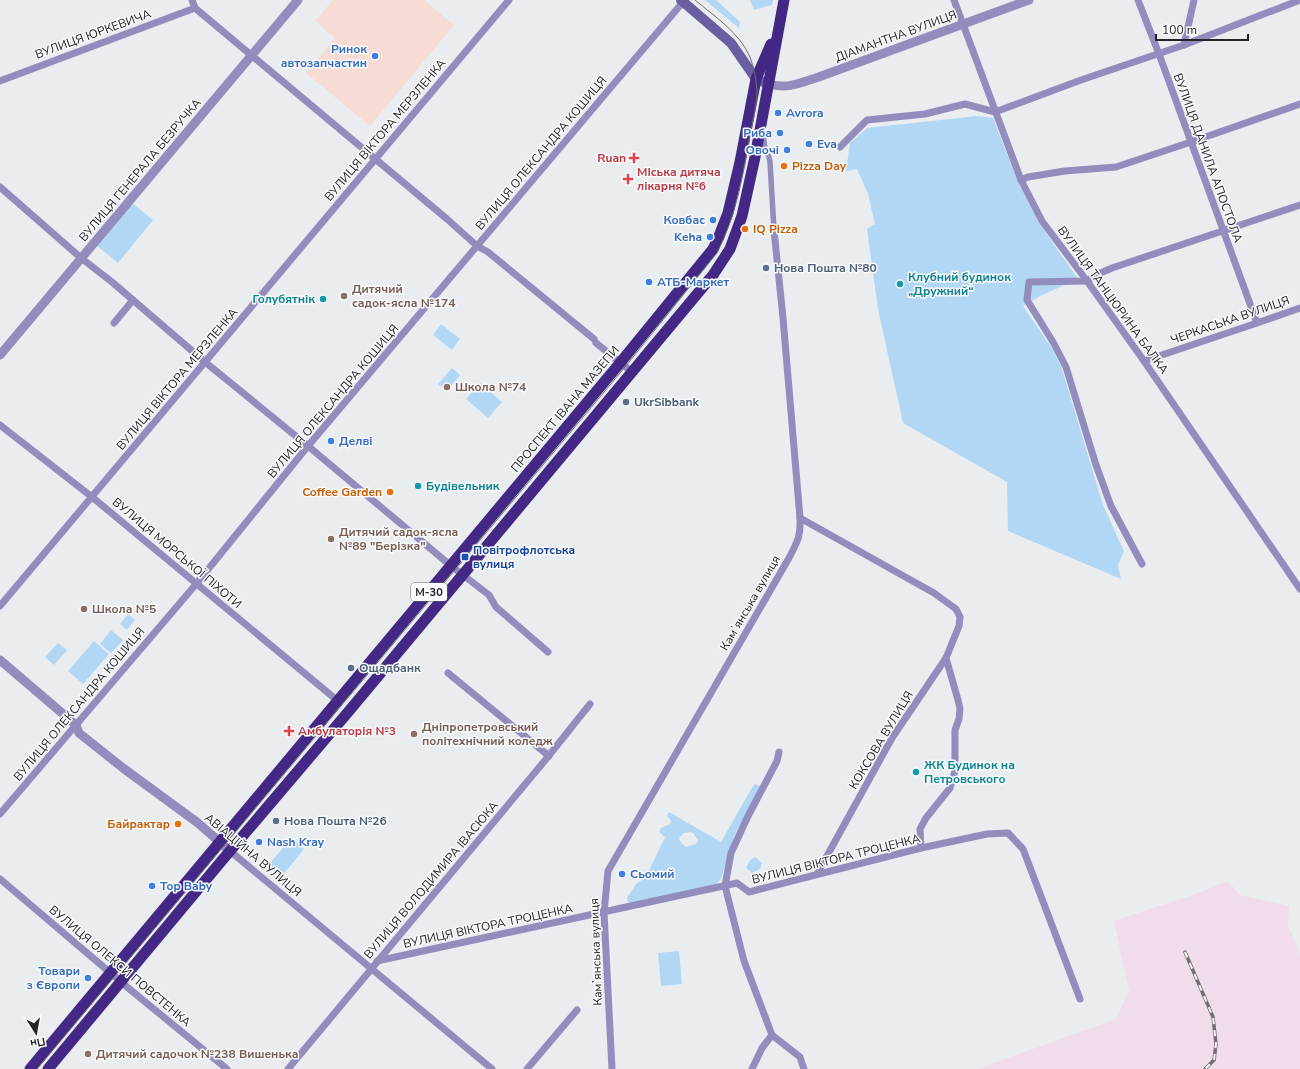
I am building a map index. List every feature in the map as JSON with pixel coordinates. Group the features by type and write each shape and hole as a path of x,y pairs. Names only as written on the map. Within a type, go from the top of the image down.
{"highway":[{"name":"М-30","path":"48,1069 713,275 730,249 742,216 769,84 777,31 784,0"},
{"name":"М-30","path":"756,79 777,31"},
{"name":"ПРОСПЕКТ ІВАНА МАЗЕПИ","path":"30,1069 620,363 713,249 728,213 740,162 756,79"}],"main road":[{"path":"682,1 732,43 756,79 769,84"}],"street":[{"path":"192,0 195,8 376,159 477,246 488,252 632,372"},
{"name":"ВУЛИЦЯ ГЕНЕРАЛА БЕЗРУЧКА","path":"0,354 298,0"},
{"name":"ВУЛИЦЯ ВІКТОРА МЕРЗЛЕНКА","path":"0,606 509,0"},
{"name":"ВУЛИЦЯ ТАНЦЮРИНА БАЛКА","path":"954,0 1021,180 1042,221 1144,361 1300,589"},
{"name":"ДІАМАНТНА ВУЛИЦЯ","path":"769,84 789,87 1029,0"},
{"name":"ВУЛИЦЯ ДАНИЛА АПОСТОЛА","path":"1138,0 1257,323"},
{"path":"1184,45 1194,0"},
{"path":"840,147 867,120 925,114 965,104 995,112 1081,80 1184,45 1300,0"},
{"name":"ВУЛИЦЯ ОЛЕКСАНДРА КОШИЦЯ","path":"0,814 197,583 308,446 682,1"},
{"name":"ВУЛИЦЯ ЮРКЕВИЧА","path":"0,81 195,8"},
{"path":"1021,180 1028,177 1065,171 1116,167 1300,104"},
{"name":"Камʼянська вулиця","path":"612,1069 604,913 608,871 799,540 800,518 784,318 774,230 770,158 765,150 762,120"},
{"path":"0,187 81,258 133,300 205,362 462,575 489,595 496,607 548,652"},
{"path":"1142,564 1111,506 1096,465 1066,367 1053,342 1027,300 1029,282 1087,281 1112,268 1300,205"},
{"path":"114,323 133,300"},
{"name":"ЧЕРКАСЬКА ВУЛИЦЯ","path":"1144,361 1300,308"},
{"name":"ВУЛИЦЯ МОРСЬКОЇ ПІХОТИ","path":"0,425 92,497 338,701"},
{"name":"КОКСОВА ВУЛИЦЯ","path":"800,518 934,593 956,609 960,617 959,626 946,658 892,738 817,874"},
{"path":"921,848 920,829 926,818 950,788 954,771 955,730 959,719 960,710 946,658"},
{"name":"АВІАЦІЙНА ВУЛИЦЯ","path":"0,660 76,725 79,732 84,737 123,768 198,823 492,1069"},
{"path":"448,672 549,756"},
{"name":"ВУЛИЦЯ ВОЛОДИМИРА ІВАСЮКА","path":"288,1069 549,756 590,704"},
{"path":"779,752 777,762 748,816 731,853 725,886 744,961 772,1035 800,1057 804,1069"},
{"name":"ВУЛИЦЯ ВІКТОРА ТРОЦЕНКА","path":"377,961 725,886 737,884 749,892 921,848 987,834 1008,833 1023,849 1080,999"},
{"name":"ВУЛИЦЯ ОЛЕКСИ ПОВСТЕНКА","path":"0,879 226,1069"},
{"path":"527,1069 576,1010"},
{"path":"752,1069 762,1048 772,1035"}],"shaded area":[{"name":"Ринок автозапчастин","path":"333,0 424,0 454,25 370,126 306,73 335,38 315,21"},
{"path":"705,0 716,0 740,22 739,28"},
{"path":"750,0 773,0 772,5 754,10"},
{"path":"977,116 993,118 1018,182 1039,223 1078,279 1040,296 1023,306 1051,347 1061,366 1103,505 1124,551 1118,565 1121,579 1008,531 1007,482 903,423 878,309 867,229 875,224 868,194 857,169 846,171 850,143 867,128"},
{"path":"132,203 153,220 118,263 96,245"},
{"path":"441,324 460,339 452,350 433,335"},
{"path":"452,368 460,375 447,391 438,384"},
{"path":"480,383 502,402 488,418 466,399"},
{"path":"128,614 135,620 127,630 120,624"},
{"path":"111,630 123,640 111,653 100,644"},
{"path":"94,641 109,654 83,684 68,671"},
{"path":"58,643 67,650 54,665 45,657"},
{"path":"755,784 760,786 760,788 735,834 721,879 716,884 631,904 628,902 627,898 636,884 646,877 665,837 659,832 661,828 670,824 671,821 667,816 669,812 721,842","holes":["684,833 693,833 698,840 696,844 686,847 681,843 679,838"]},
{"path":"292,838 304,849 282,876 269,864"},
{"path":"755,857 762,863 760,869 752,873 746,868 750,860"},
{"path":"1228,881 1240,895 1289,906 1288,925 1300,954 1300,1069 977,1069 1116,1019 1129,991 1114,921 1193,895"},
{"path":"679,951 682,984 661,986 658,953"}],"tram line":[{"path":"37,1069 625,367 717,253 724,239 738,196 755,112 757,90 753,65 740,40 733,32 695,0"}],"railway":[{"path":"1185,952 1213,1017 1216,1044 1214,1060 1205,1069"}],"place":[{"name":"Ринок автозапчастин","path":"375,56"},
{"name":"Avrora","path":"778,113"},
{"name":"Риба","path":"780,133"},
{"name":"Eva","path":"809,144"},
{"name":"Овочі","path":"787,150"},
{"name":"Ruan","path":"634,158"},
{"name":"Pizza Day","path":"784,166"},
{"name":"МІська дитяча лікарня №6","path":"628,179"},
{"name":"Ковбас","path":"713,220"},
{"name":"IQ Pizza","path":"745,229"},
{"name":"Keha","path":"710,237"},
{"name":"Нова Пошта №80","path":"766,268"},
{"name":"АТБ-Маркет","path":"649,282"},
{"name":"Клубний будинок „Дружний“","path":"900,284"},
{"name":"Дитячий садок-ясла №174","path":"344,296"},
{"name":"Голубятнік","path":"323,299"},
{"name":"Школа №74","path":"447,387"},
{"name":"UkrSibbank","path":"626,402"},
{"name":"Делві","path":"331,441"},
{"name":"Будівельник","path":"418,486"},
{"name":"Coffee Garden","path":"390,492"},
{"name":"Дитячий садок-ясла №89 \"Берізка\"","path":"331,539"},
{"name":"Повітрофлотська вулиця","path":"465,557"},
{"name":"Школа №5","path":"84,609"},
{"name":"Ощадбанк","path":"351,668"},
{"name":"Амбулаторія №3","path":"289,731"},
{"name":"Дніпропетровський політехнічний коледж","path":"414,734"},
{"name":"ЖК Будинок на Петровського","path":"916,772"},
{"name":"Нова Пошта №26","path":"276,821"},
{"name":"Байрактар","path":"178,824"},
{"name":"Nash Kray","path":"259,842"},
{"name":"Сьомий","path":"622,874"},
{"name":"Top Baby","path":"152,886"},
{"name":"Товари з Європи","path":"88,978"},
{"name":"Дитячий садочок №238 Вишенька","path":"88,1054"}]}
